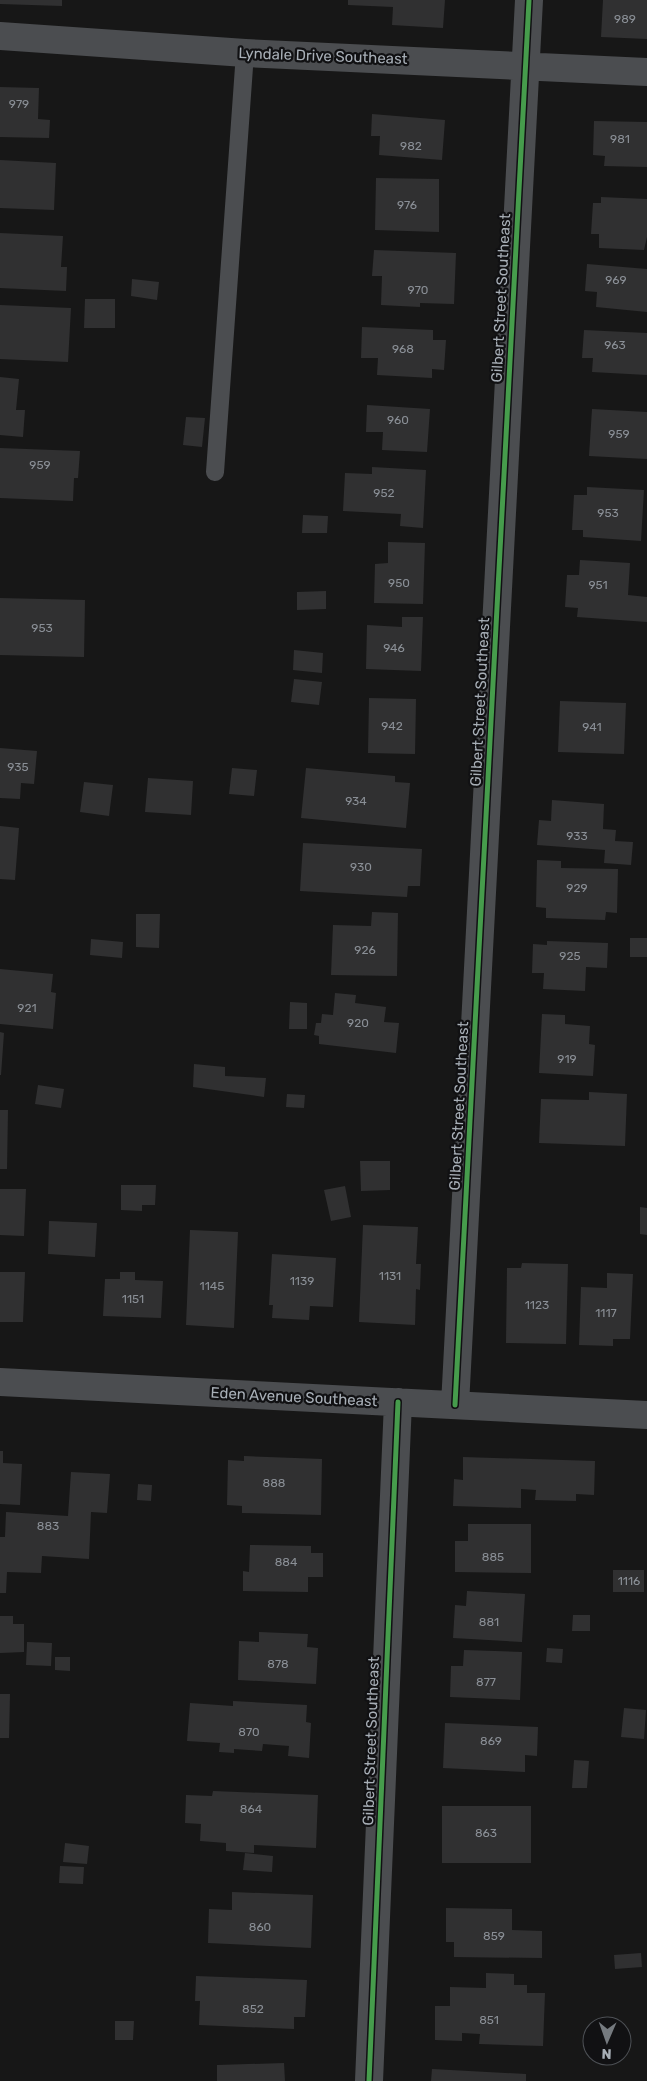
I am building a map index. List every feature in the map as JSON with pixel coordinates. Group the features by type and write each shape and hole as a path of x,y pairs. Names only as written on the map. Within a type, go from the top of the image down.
{"street":[{"name":"Gilbert Street Southeast","path":"456,1405 529,0"},
{"name":"Lyndale Drive Southeast","path":"0,36 244,53 647,72"},
{"name":"Eden Avenue Southeast","path":"0,1382 647,1415"},
{"name":"Gilbert Street Southeast","path":"369,2081 398,1402"}],"lane":[{"path":"215,472 244,53"}],"building":[{"path":"0,0 62,0 62,6 0,4"},
{"path":"348,0 445,0 443,28 392,25 393,7 348,5"},
{"path":"603,0 647,0 647,39 601,37"},
{"path":"0,87 39,88 38,119 50,120 49,138 0,137"},
{"path":"372,114 445,120 442,160 379,155 380,136 371,136"},
{"path":"594,121 647,122 647,167 604,166 605,156 593,155"},
{"path":"0,160 56,163 54,210 0,208"},
{"path":"376,178 439,179 439,232 375,230"},
{"path":"601,197 647,199 647,237 644,250 599,248 599,234 591,234 593,203 601,203"},
{"path":"0,233 63,236 61,267 67,267 66,291 0,288"},
{"path":"374,250 456,253 454,304 420,303 420,307 381,305 382,276 372,276"},
{"path":"587,264 647,269 647,312 596,307 597,292 585,291"},
{"path":"132,279 159,282 157,300 131,296"},
{"path":"85,299 115,299 115,328 84,328"},
{"path":"0,305 71,308 68,362 0,359"},
{"path":"362,327 433,330 433,340 446,340 444,370 432,369 432,378 377,375 378,358 361,358"},
{"path":"584,330 647,333 647,375 592,372 593,358 582,358"},
{"path":"0,377 19,379 16,410 25,410 23,437 0,435"},
{"path":"367,405 430,409 427,452 382,450 383,432 366,432"},
{"path":"592,409 647,412 647,459 589,456"},
{"path":"186,417 205,418 202,447 183,445"},
{"path":"0,448 80,451 78,478 74,478 73,501 0,498"},
{"path":"372,467 426,470 423,528 400,526 401,514 343,511 345,473 372,474"},
{"path":"587,487 644,490 641,541 583,537 583,530 572,530 574,495 587,495"},
{"path":"303,515 328,516 327,533 302,533"},
{"path":"388,542 425,543 423,604 374,603 375,564 388,563"},
{"path":"580,560 630,563 628,595 647,597 647,622 577,617 578,608 565,607 567,575 579,575"},
{"path":"326,591 326,609 297,610 297,592"},
{"path":"0,598 85,600 84,657 0,655"},
{"path":"402,617 423,617 421,671 366,669 367,625 402,627"},
{"path":"294,650 323,653 322,673 293,670"},
{"path":"294,679 322,682 319,705 291,702"},
{"path":"369,698 416,699 415,754 368,753"},
{"path":"560,701 626,703 624,754 558,752"},
{"path":"0,748 37,751 34,784 21,783 20,799 0,798"},
{"path":"232,768 257,770 254,796 229,794"},
{"path":"306,768 395,776 395,782 410,783 406,828 301,818"},
{"path":"148,778 193,781 191,815 145,812"},
{"path":"84,782 113,785 109,816 80,812"},
{"path":"552,800 604,804 603,829 616,830 615,841 633,842 631,865 604,863 605,850 537,845 539,820 551,821"},
{"path":"0,826 19,828 15,880 0,879"},
{"path":"303,843 422,849 420,886 408,886 407,897 300,891"},
{"path":"537,860 561,861 561,868 618,869 617,913 606,912 605,920 546,918 546,908 536,907"},
{"path":"372,912 398,913 397,976 331,975 333,925 371,926"},
{"path":"136,914 160,914 159,948 136,947"},
{"path":"630,938 647,938 647,957 630,957"},
{"path":"91,939 123,942 122,958 90,955"},
{"path":"547,941 608,943 607,968 586,967 585,991 543,989 544,973 532,973 533,944 547,945"},
{"path":"0,969 53,974 51,992 56,993 53,1029 0,1024"},
{"path":"335,993 356,995 355,1003 386,1007 384,1022 399,1023 396,1053 319,1044 319,1036 314,1035 316,1023 321,1023 322,1014 333,1015"},
{"path":"290,1002 307,1003 307,1029 289,1029"},
{"path":"542,1014 565,1015 565,1024 590,1026 589,1044 595,1045 593,1076 539,1073"},
{"path":"0,1032 4,1033 1,1075 0,1075"},
{"path":"194,1064 225,1067 225,1076 266,1078 264,1097 193,1087"},
{"path":"38,1085 64,1089 61,1108 35,1104"},
{"path":"589,1092 627,1094 625,1146 539,1143 541,1099 589,1100"},
{"path":"287,1094 305,1095 304,1108 286,1107"},
{"path":"0,1110 8,1110 7,1169 0,1169"},
{"path":"360,1161 390,1161 390,1190 361,1191"},
{"path":"121,1185 156,1185 155,1205 142,1205 142,1211 121,1210"},
{"path":"345,1186 351,1217 331,1221 324,1190"},
{"path":"0,1189 26,1189 24,1236 0,1235"},
{"path":"640,1207 647,1208 647,1235 640,1234"},
{"path":"49,1221 97,1223 95,1257 48,1254"},
{"path":"363,1225 418,1227 416,1264 421,1264 420,1290 416,1289 415,1325 359,1322"},
{"path":"190,1230 238,1232 234,1328 186,1325"},
{"path":"272,1254 336,1258 333,1307 310,1306 309,1320 272,1318 273,1305 269,1305"},
{"path":"522,1263 568,1264 566,1344 506,1343 507,1268 521,1268"},
{"path":"0,1272 25,1272 23,1322 0,1322"},
{"path":"120,1272 135,1272 135,1280 163,1281 161,1318 103,1316 105,1279 120,1279"},
{"path":"607,1273 633,1274 630,1339 613,1339 613,1346 579,1345 581,1287 607,1288"},
{"path":"0,1451 3,1451 3,1463 22,1464 20,1505 0,1504"},
{"path":"244,1456 322,1459 321,1515 242,1513 242,1506 227,1505 228,1460 244,1461"},
{"path":"463,1457 595,1461 594,1495 576,1494 576,1501 535,1500 536,1490 521,1489 521,1508 453,1506 454,1479 463,1480"},
{"path":"71,1472 110,1474 107,1513 91,1512 89,1559 42,1556 41,1573 7,1572 6,1593 0,1593 0,1537 5,1537 6,1512 68,1516"},
{"path":"138,1484 152,1485 151,1501 137,1500"},
{"path":"468,1524 531,1524 531,1573 455,1572 455,1541 468,1541"},
{"path":"250,1545 311,1546 311,1553 323,1553 323,1577 308,1577 308,1592 243,1591 243,1571 249,1572"},
{"path":"613,1570 644,1570 644,1592 613,1592"},
{"path":"467,1591 525,1594 522,1642 453,1638 455,1605 466,1606"},
{"path":"573,1615 590,1615 590,1631 572,1631"},
{"path":"0,1616 13,1616 13,1624 24,1624 24,1652 0,1653"},
{"path":"259,1632 308,1634 307,1647 318,1648 316,1684 238,1680 239,1641 259,1642"},
{"path":"27,1642 52,1643 51,1666 26,1665"},
{"path":"547,1648 563,1649 562,1663 546,1662"},
{"path":"464,1650 522,1652 520,1700 450,1697 451,1666 463,1666"},
{"path":"55,1657 70,1657 70,1671 55,1670"},
{"path":"0,1694 10,1694 9,1738 0,1738"},
{"path":"233,1701 307,1705 306,1722 311,1723 309,1758 288,1756 289,1746 263,1744 262,1751 234,1749 234,1753 219,1752 220,1743 187,1741 190,1703 233,1706"},
{"path":"624,1708 646,1710 644,1739 621,1737"},
{"path":"445,1723 538,1727 537,1756 525,1755 525,1772 443,1768"},
{"path":"574,1760 589,1761 587,1788 572,1788"},
{"path":"213,1791 318,1795 316,1848 254,1845 254,1853 226,1851 226,1843 200,1841 201,1824 185,1823 186,1795 212,1796"},
{"path":"442,1806 531,1806 531,1863 442,1863"},
{"path":"65,1843 89,1846 87,1864 63,1862"},
{"path":"245,1853 273,1856 272,1872 243,1870"},
{"path":"60,1866 84,1867 83,1884 59,1883"},
{"path":"232,1892 313,1895 311,1948 208,1943 209,1909 232,1910"},
{"path":"446,1908 512,1909 512,1930 542,1931 542,1958 454,1957 454,1942 446,1942"},
{"path":"641,1953 642,1967 615,1969 614,1955"},
{"path":"486,1973 514,1974 514,1985 527,1985 527,1993 545,1993 543,2046 479,2044 480,2034 462,2033 462,2041 435,2040 435,2006 450,2006 450,1987 486,1988"},
{"path":"196,1976 307,1980 305,2017 294,2017 294,2029 199,2025 200,2001 195,2001"},
{"path":"115,2021 134,2021 133,2040 115,2040"},
{"path":"284,2063 285,2081 217,2081 217,2065"},
{"path":"432,2069 526,2074 526,2081 431,2081"}],"cycle path":[{"path":"455,1405 529,0"},
{"path":"369,2081 398,1402"}]}
